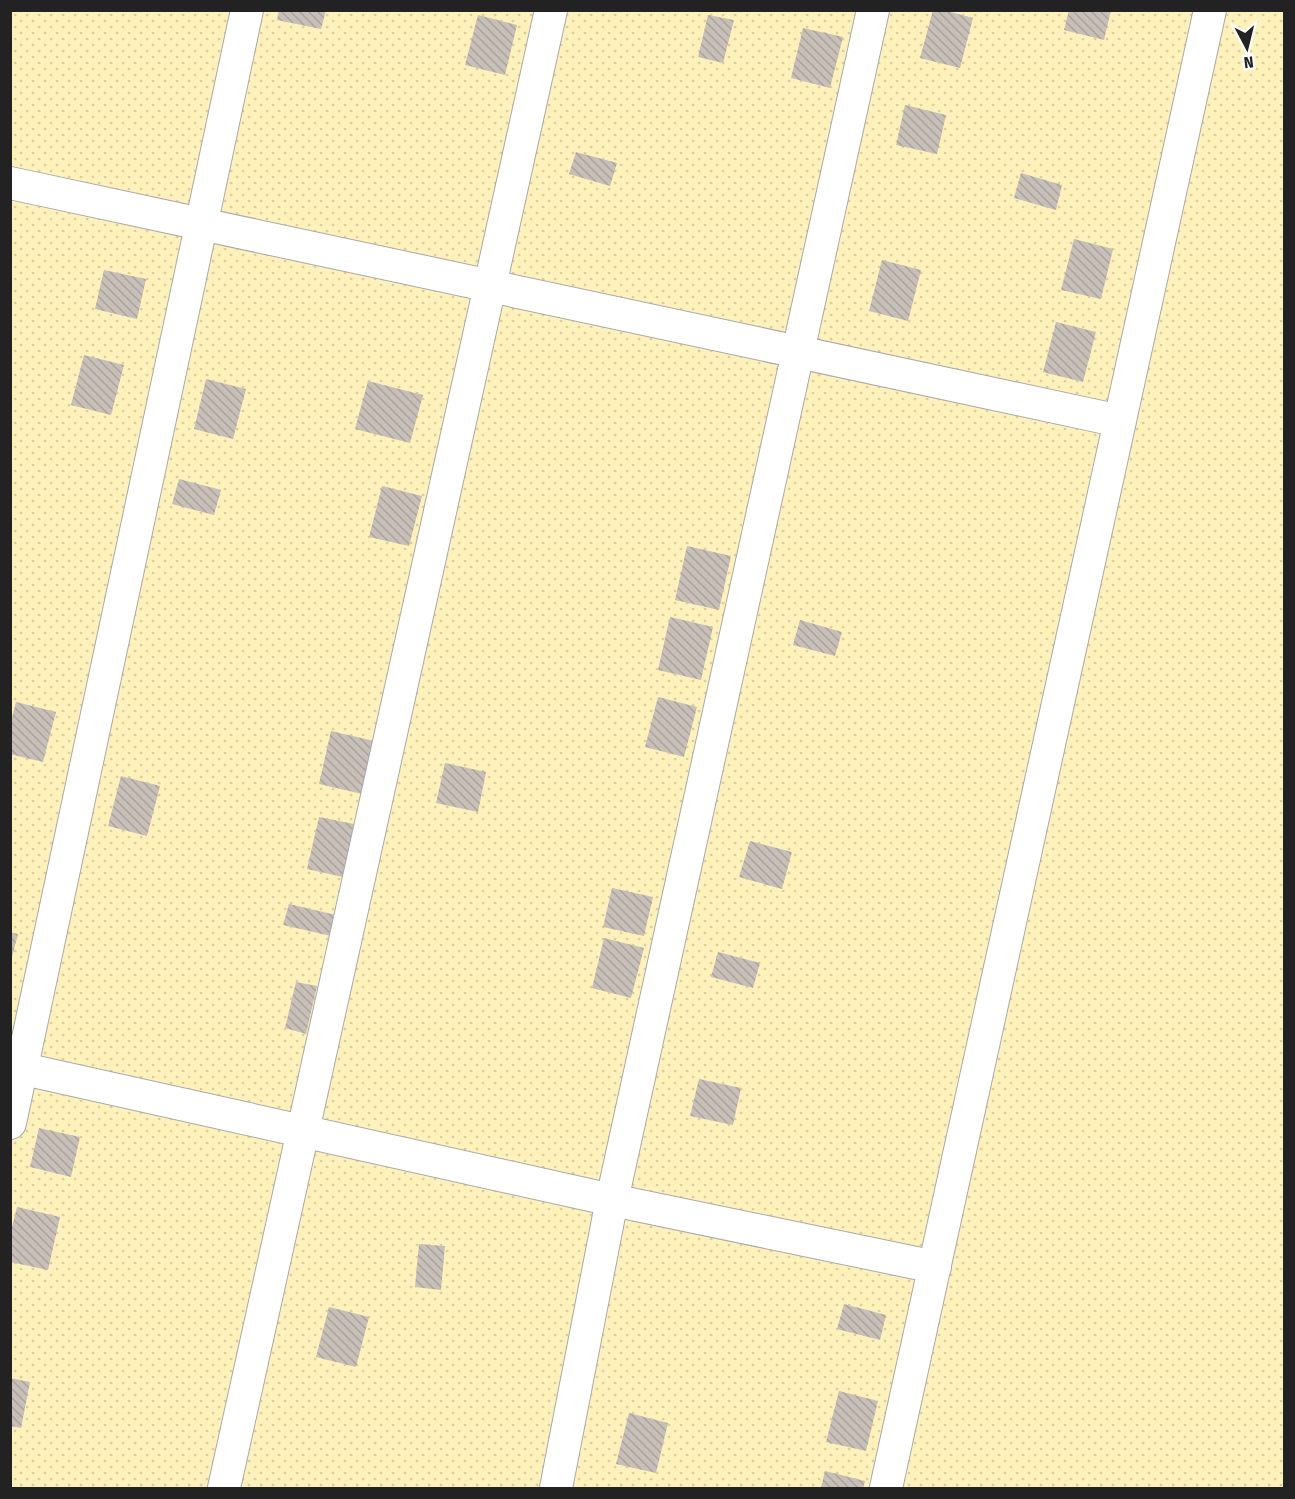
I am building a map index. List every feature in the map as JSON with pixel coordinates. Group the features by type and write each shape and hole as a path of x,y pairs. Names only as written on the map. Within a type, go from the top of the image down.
{"street":[{"path":"10,1123 16,1068 247,10"},
{"path":"224,1488 551,10"},
{"path":"556,1488 612,1200 873,10"},
{"path":"886,1488 1210,10"},
{"path":"10,183 1120,421"},
{"path":"16,1068 612,1200 934,1267"}],"sand":[{"path":"11,11 1284,11 1284,1488 11,1488"}],"building":[{"path":"279,10 326,10 321,29 277,20"},
{"path":"933,10 943,10 973,18 960,68 920,58"},
{"path":"1069,10 1111,10 1104,40 1064,30"},
{"path":"478,15 517,25 505,75 465,65"},
{"path":"708,15 734,20 723,63 698,57"},
{"path":"803,28 843,37 830,88 791,78"},
{"path":"905,105 946,115 937,154 896,145"},
{"path":"576,152 617,163 610,186 569,174"},
{"path":"1021,173 1062,185 1056,210 1014,198"},
{"path":"1074,239 1113,249 1101,299 1061,290"},
{"path":"882,260 921,270 908,321 869,311"},
{"path":"104,270 146,279 137,319 95,309"},
{"path":"1056,322 1096,332 1083,382 1043,372"},
{"path":"84,355 124,365 111,415 71,405"},
{"path":"206,379 246,389 233,439 194,429"},
{"path":"368,381 423,395 410,443 355,429"},
{"path":"179,479 221,490 214,515 172,504"},
{"path":"382,486 422,496 409,546 369,537"},
{"path":"687,546 731,556 719,610 675,600"},
{"path":"670,617 713,627 701,680 658,670"},
{"path":"800,620 842,632 835,656 793,645"},
{"path":"658,697 697,707 684,757 645,747"},
{"path":"16,702 56,712 43,762 10,754 10,725"},
{"path":"331,731 374,741 362,794 319,784"},
{"path":"445,763 486,772 478,812 436,803"},
{"path":"121,776 160,786 147,836 108,826"},
{"path":"319,817 354,824 343,877 307,869"},
{"path":"750,841 792,852 782,889 739,877"},
{"path":"612,888 653,897 644,936 603,927"},
{"path":"289,904 336,915 331,936 283,925"},
{"path":"10,932 18,934 11,961 10,961"},
{"path":"604,938 644,948 631,998 592,988"},
{"path":"718,952 760,963 753,988 711,977"},
{"path":"296,982 317,986 306,1034 285,1028"},
{"path":"699,1079 741,1088 733,1125 690,1116"},
{"path":"39,1128 80,1137 71,1177 30,1167"},
{"path":"17,1207 60,1217 48,1270 10,1262 10,1235"},
{"path":"419,1244 445,1246 441,1290 415,1287"},
{"path":"844,1304 886,1315 880,1340 837,1329"},
{"path":"329,1307 369,1317 356,1367 316,1357"},
{"path":"10,1378 30,1382 21,1428 10,1426"},
{"path":"839,1391 878,1401 866,1451 826,1442"},
{"path":"629,1413 668,1423 656,1473 616,1464"},
{"path":"825,1471 865,1481 863,1488 821,1488"}]}
